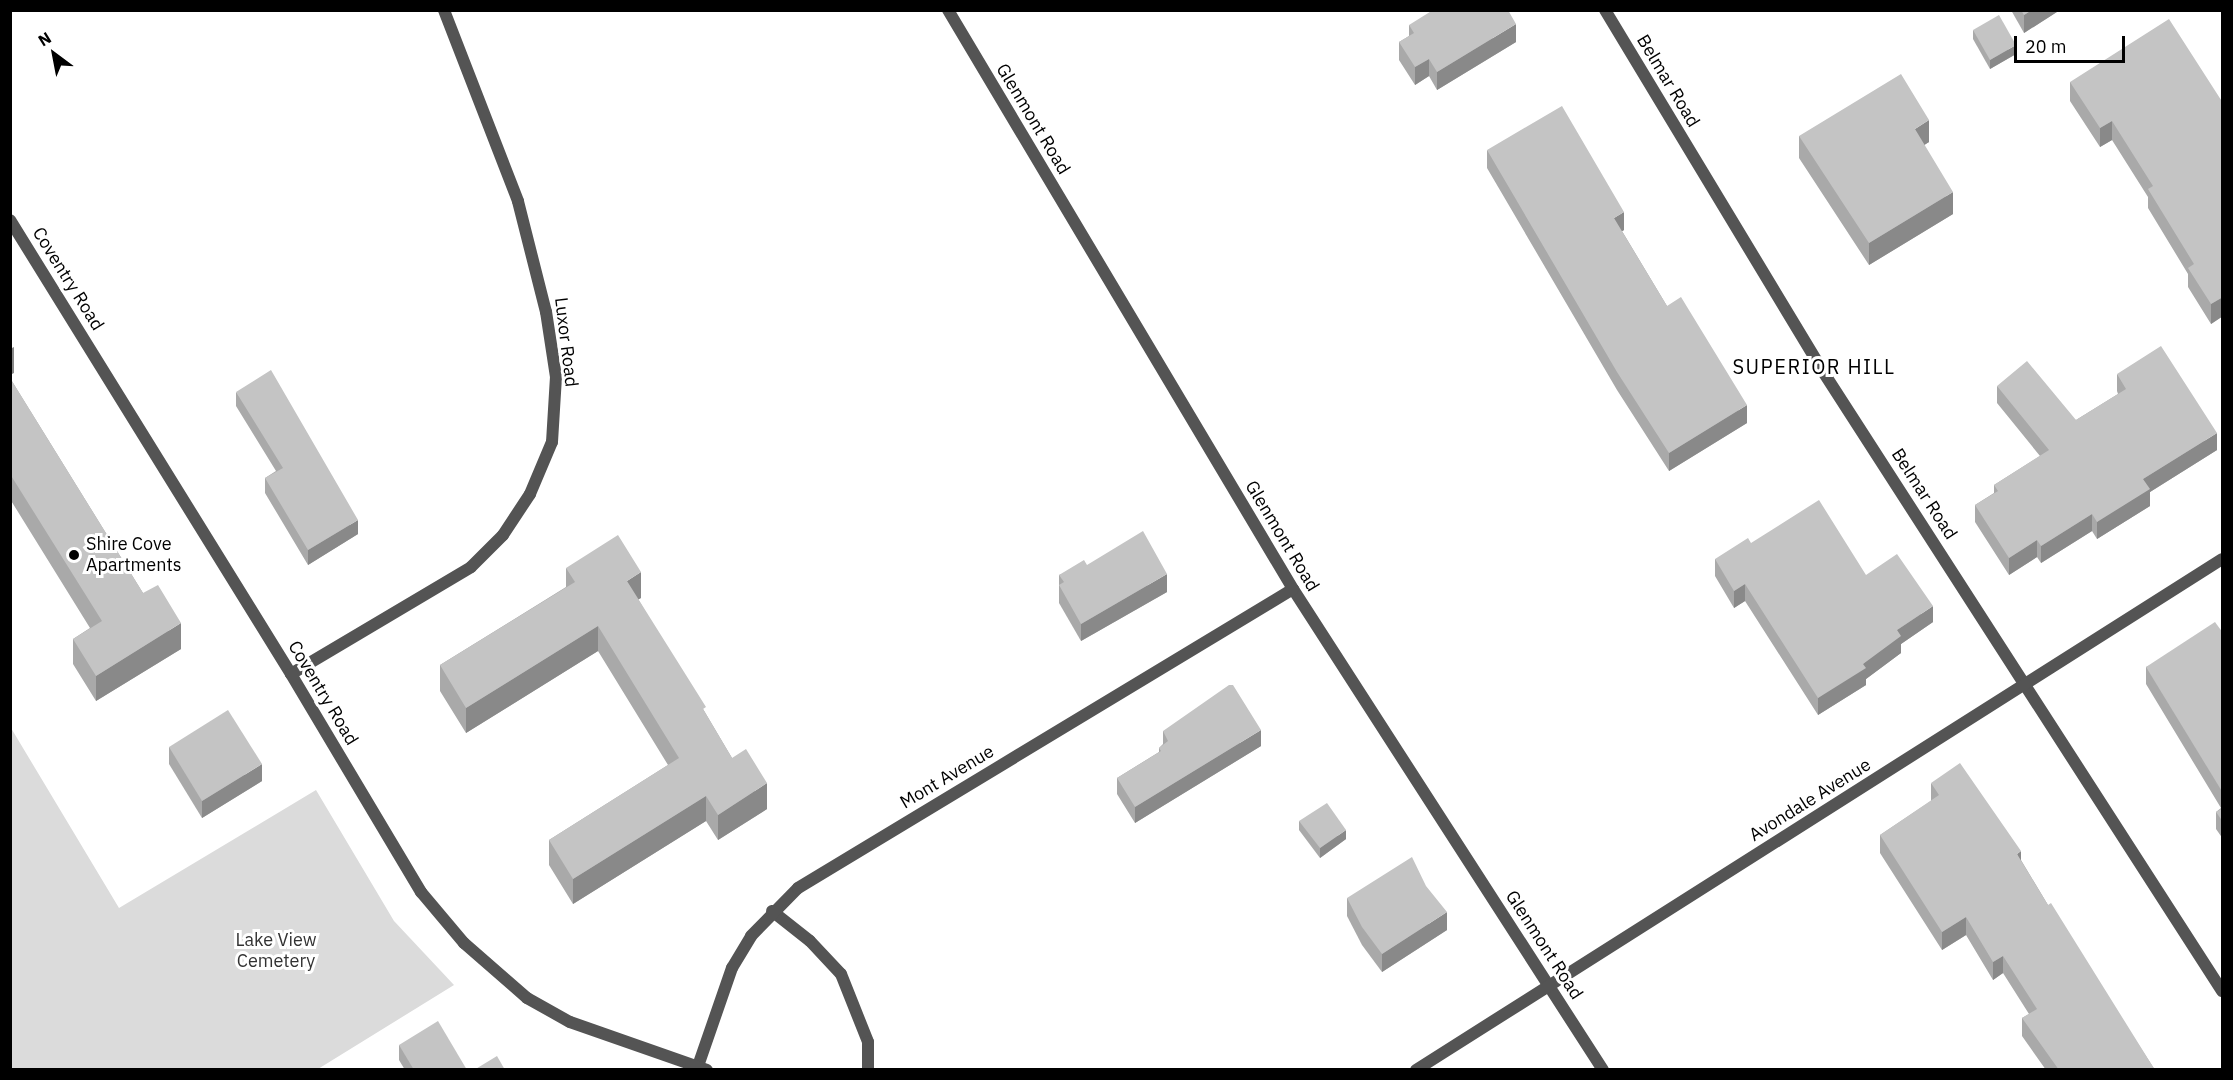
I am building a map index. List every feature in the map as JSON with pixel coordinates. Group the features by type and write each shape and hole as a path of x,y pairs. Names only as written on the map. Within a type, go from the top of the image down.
{"street":[{"name":"Luxor Road","path":"291,674 471,567 503,534 530,495 552,442 556,377 546,312 518,201 444,10"},
{"name":"Glenmont Road","path":"948,10 1293,589 1603,1070"},
{"name":"Belmar Road","path":"1605,10 1822,370 2028,685 2223,991"},
{"name":"Coventry Road","path":"10,220 291,674 412,879 471,950 518,991 570,1022 702,1068"},
{"name":"Avondale Avenue","path":"1416,1070 2028,685 2223,559"},
{"name":"Mont Avenue","path":"702,1068 732,968 772,911 798,888 1293,589"},
{"path":"772,911 810,941 841,974 868,1042 868,1070"}],"green space":[{"name":"Lake View Cemetery","path":"11,728 119,908 316,790 394,921 454,985 318,1069 11,1069"}],"building":[{"path":"1433,10 1508,10 1516,24 1437,72 1429,59 1415,67 1399,42 1414,33 1409,25"},
{"path":"2021,10 2032,10 2024,15"},
{"path":"1999,15 2016,45 1990,60 1973,30"},
{"path":"2169,19 2223,103 2223,297 2211,304 2188,268 2194,264 2148,189 2153,186 2112,121 2100,128 2070,82"},
{"path":"1901,74 1929,120 1915,129 1953,192 1869,243 1799,136"},
{"path":"1562,106 1624,212 1614,218 1667,306 1681,297 1747,405 1669,453 1617,372 1487,150"},
{"path":"2161,346 2217,433 2143,479 2150,489 2097,522 2092,514 2041,546 2037,540 2009,558 1975,505 1998,491 1994,485 2049,450 1997,386 2027,361 2076,420 2126,389 2117,374"},
{"path":"271,370 358,520 308,550 265,478 283,468 236,392"},
{"name":"Shire Cove Apartments","path":"10,378 143,593 158,585 181,623 96,676 73,639 102,621 10,474"},
{"path":"1819,500 1866,575 1897,554 1933,606 1897,630 1901,636 1863,664 1866,668 1818,698 1745,584 1734,591 1715,559 1748,538 1751,543"},
{"path":"1143,531 1167,574 1081,624 1059,585 1064,582 1059,575 1084,560 1087,565"},
{"path":"618,535 641,572 627,581 706,707 703,709 732,758 746,749 767,783 718,815 706,796 573,879 549,840 679,758 598,626 466,708 440,665 575,582 566,568"},
{"path":"2215,622 2223,633 2223,793 2146,667"},
{"path":"1229,685 1233,685 1261,730 1135,807 1117,778 1161,751 1159,748 1168,741 1163,731"},
{"path":"228,710 262,764 202,801 169,747"},
{"path":"1960,763 2021,851 2017,854 2048,905 2051,903 2155,1070 2059,1070 2022,1018 2037,1009 2003,956 1993,962 1966,917 1942,932 1880,835 1939,795 1931,783"},
{"path":"1327,803 1346,830 1320,848 1299,821"},
{"path":"2223,808 2223,822 2216,812"},
{"path":"1412,857 1426,886 1447,912 1382,954 1362,927 1347,898"},
{"path":"438,1021 467,1070 414,1070 399,1045"},
{"path":"497,1056 505,1070 474,1070"}],"place":[{"name":"Shire Cove Apartments","path":"74,555"}],"district":[{"name":"SUPERIOR HILL","path":"1814,366"}]}
